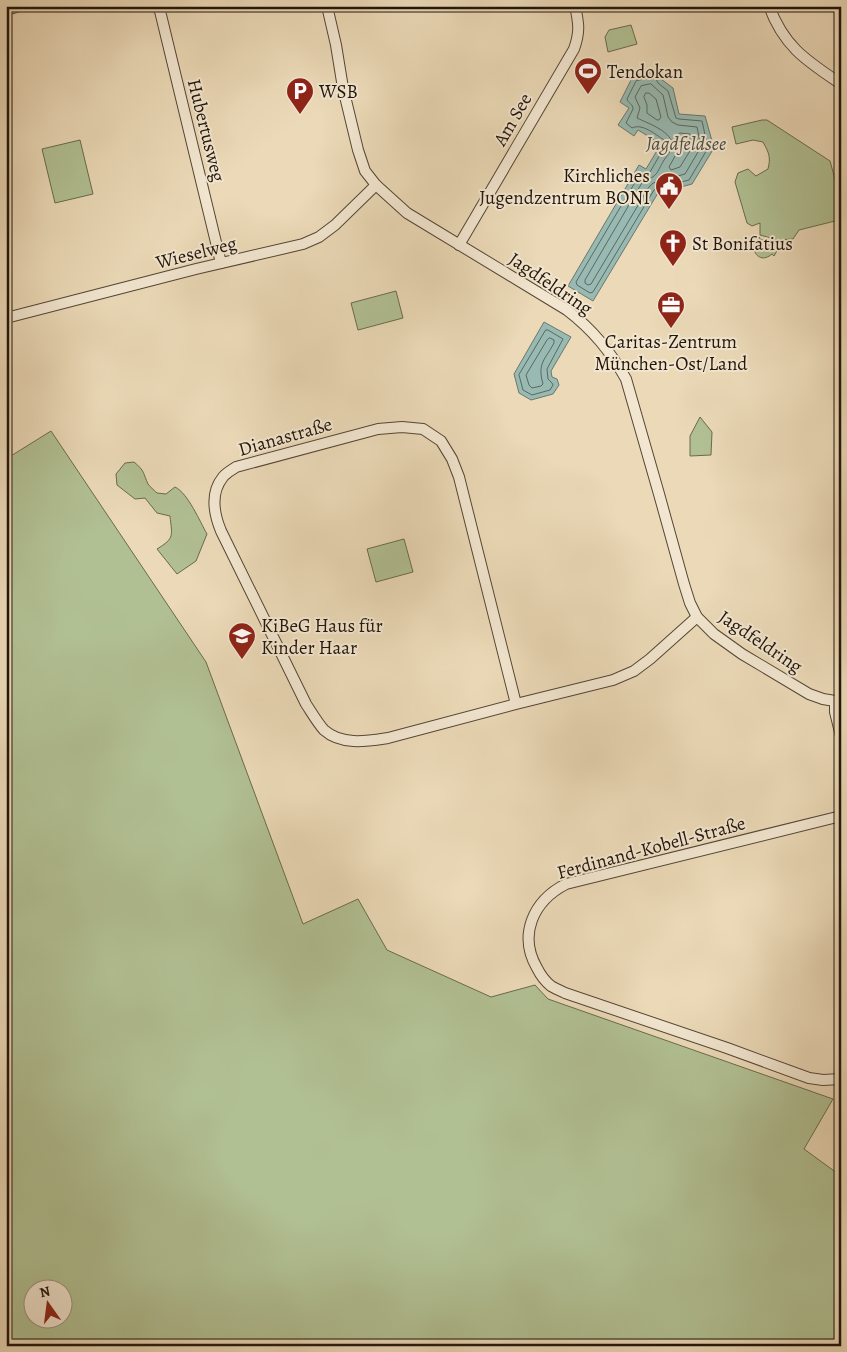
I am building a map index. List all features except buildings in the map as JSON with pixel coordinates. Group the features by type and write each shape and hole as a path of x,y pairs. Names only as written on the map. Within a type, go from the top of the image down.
{"street":[{"path":"6,10 20,6"},
{"name":"Hubertusweg","path":"156,6 160,11 221,263"},
{"name":"Jagdfeldring","path":"327,6 343,88 358,150 366,171 376,185 407,214 573,314 597,337 626,379 684,584 697,617 714,634 749,658 809,694 838,702"},
{"name":"Am See","path":"459,245 574,49 580,25 575,6"},
{"path":"769,6 776,24 789,43 805,60 841,84"},
{"name":"Wieselweg","path":"6,318 303,244 319,237 335,225 376,185"},
{"name":"Dianastraße","path":"516,704 459,477 452,459 441,441 423,429 402,427 378,429 252,462 236,467 224,476 217,487 214,500 215,513 221,531 306,704 317,722 326,731 339,738 354,741 371,741 388,738 613,680 634,671 650,659 697,617"},
{"path":"838,702 835,712 841,736"},
{"name":"Ferdinand-Kobell-Straße","path":"841,816 566,884 553,891 534,914 528,946 532,960 540,973 550,985 565,993 809,1078 823,1080 841,1079"}],"green space":[{"path":"631,25 637,44 608,52 605,37 609,30"},
{"path":"767,120 830,161 841,201 841,218 839,220 799,230 793,239 778,240 760,235 760,223 752,226 747,223 735,182 738,173 748,169 756,176 768,169 769,155 763,142 753,140 736,144 732,127"},
{"path":"80,140 93,194 55,203 42,149"},
{"path":"759,237 761,240 780,242 774,256 772,254 761,258 754,249 751,249 751,242 754,238"},
{"path":"396,291 403,318 358,330 351,303"},
{"path":"700,417 712,432 711,455 690,456 690,436"},
{"path":"51,431 206,662 303,924 358,899 387,950 491,997 535,985 548,999 833,1099 804,1149 841,1176 841,1346 6,1346 6,459"},
{"path":"134,462 142,470 148,484 157,493 166,494 175,487 180,490 189,501 207,534 196,561 177,574 157,549 170,539 170,516 157,513 145,498 135,499 117,485 116,474 125,463"},
{"path":"404,539 413,572 376,582 367,549"}],"water":[{"name":"Jagdfeldsee","path":"659,71 661,79 673,88 679,114 705,116 714,148 692,184 658,193 593,301 568,286 639,165 646,169 661,144 638,130 634,136 618,125 629,108 620,102 633,76"},
{"path":"544,322 571,337 551,371 552,377 557,379 559,385 553,394 531,400 519,393 514,374"}],"place":[{"name":"Tendokan","path":"588,95"},
{"name":"WSB","path":"300,115"},
{"name":"Kirchliches Jugendzentrum BONI","path":"669,210"},
{"name":"St Bonifatius","path":"673,267"},
{"name":"Caritas-Zentrum München-Ost/Land","path":"671,329"},
{"name":"KiBeG Haus für Kinder Haar","path":"242,660"}]}
